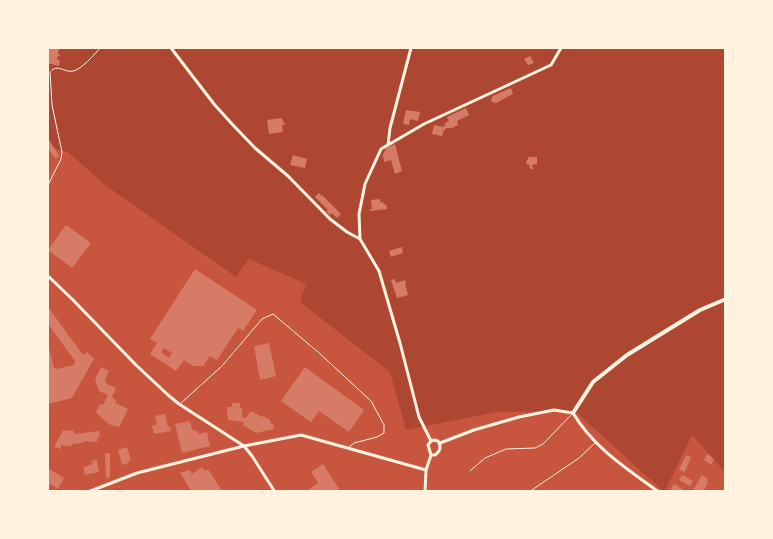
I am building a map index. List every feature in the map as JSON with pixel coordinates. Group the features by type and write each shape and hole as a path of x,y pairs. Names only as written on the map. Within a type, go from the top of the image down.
{"street":[{"path":"171,48 214,104 255,148 288,176 330,219 360,239"},
{"path":"388,145 390,128 411,48"},
{"path":"425,492 426,470 431,455 428,445 430,441 419,417 379,270 360,239 359,214 365,184 381,149 424,124 551,64 561,48"},
{"path":"48,276 136,365 180,404 244,446 275,492"},
{"path":"573,413 593,382 627,355 700,310 726,299"},
{"path":"430,441 434,440 440,443 474,430 519,417 554,410 573,413"},
{"path":"573,413 579,424 596,442 621,464 659,492"},
{"path":"88,492 137,473 244,446 301,436 426,470"},
{"path":"431,455 435,456 440,450 440,443"}],"lane":[{"path":"180,404 222,366 262,319 274,314 371,401 384,425 384,433 377,437 354,443 348,448"},
{"path":"470,471 485,458 506,449 535,448 543,444 573,413"},
{"path":"528,492 579,458 596,442"}],"path":[{"path":"48,185 61,159 62,152 52,105 50,72 56,68 72,72 77,70 100,48"}],"shaded area":[{"path":"48,48 725,48 725,472 692,435 665,491 663,491 575,411 497,412 406,430 390,372 300,302 306,284 249,259 236,277 105,185 68,152 48,147"}],"building":[{"path":"48,48 59,48 58,54 60,56 58,56 57,60 60,60 59,66 48,63"},
{"path":"530,56 534,63 528,65 524,59"},
{"path":"511,88 513,94 496,103 492,102 493,96"},
{"path":"466,108 469,115 457,121 458,125 446,128 442,136 432,134 434,125 444,127 446,122 449,122 447,117"},
{"path":"406,110 420,112 418,121 410,119 409,125 403,124"},
{"path":"281,118 285,125 282,125 283,132 269,134 267,120"},
{"path":"49,140 59,155 56,159 48,149"},
{"path":"395,144 402,171 395,174 391,160 384,162 383,155 386,148"},
{"path":"293,155 307,159 305,168 290,165"},
{"path":"528,157 537,157 537,164 532,165 533,169 530,169 529,164 527,165"},
{"path":"319,193 341,214 337,218 332,213 330,215 326,211 328,210 315,197"},
{"path":"380,199 380,202 387,206 387,209 370,211 372,209 371,200"},
{"path":"66,225 91,243 72,268 48,250"},
{"path":"402,247 403,253 391,257 389,251"},
{"path":"195,269 257,310 243,331 238,328 217,360 210,356 203,366 193,366 184,360 176,371 150,354 157,343 150,339","holes":["164,348 172,353 169,358 161,352"]},
{"path":"395,279 396,283 405,280 408,295 397,298 391,280"},
{"path":"48,307 83,355 87,352 94,359 72,398 48,404 48,344 54,368 74,365 75,361 48,324"},
{"path":"269,343 276,376 260,380 254,346"},
{"path":"101,367 109,371 105,380 107,384 116,388 112,397 116,400 115,403 128,409 119,427 106,422 96,412 100,404 103,405 108,395 99,391 95,379"},
{"path":"305,367 364,410 349,432 319,411 311,422 281,401"},
{"path":"232,403 240,403 242,417 246,418 251,411 270,420 271,424 273,423 274,429 256,433 243,425 243,422 228,420 227,407 232,407"},
{"path":"165,414 171,431 154,434 152,426 157,424 155,416"},
{"path":"190,421 194,431 196,430 199,434 207,432 210,446 182,453 175,424"},
{"path":"63,430 74,431 74,434 99,431 100,437 97,437 98,441 82,442 72,444 72,446 61,445 61,449 54,447"},
{"path":"127,447 131,460 128,461 129,463 122,465 118,450"},
{"path":"105,453 110,453 110,477 106,479"},
{"path":"707,454 714,459 711,465 704,460"},
{"path":"686,455 691,457 685,472 679,470"},
{"path":"97,460 99,472 85,475 83,467 92,464 91,461"},
{"path":"323,464 341,492 305,492 318,483 311,472"},
{"path":"202,467 205,471 208,469 222,491 226,489 228,492 192,492 180,473 189,470 192,474"},
{"path":"49,469 64,478 58,489 51,484 48,487"},
{"path":"682,475 693,481 690,486 679,480"},
{"path":"702,475 708,479 708,483 703,492 695,492 693,490"},
{"path":"674,484 687,492 675,492 671,489"}]}
